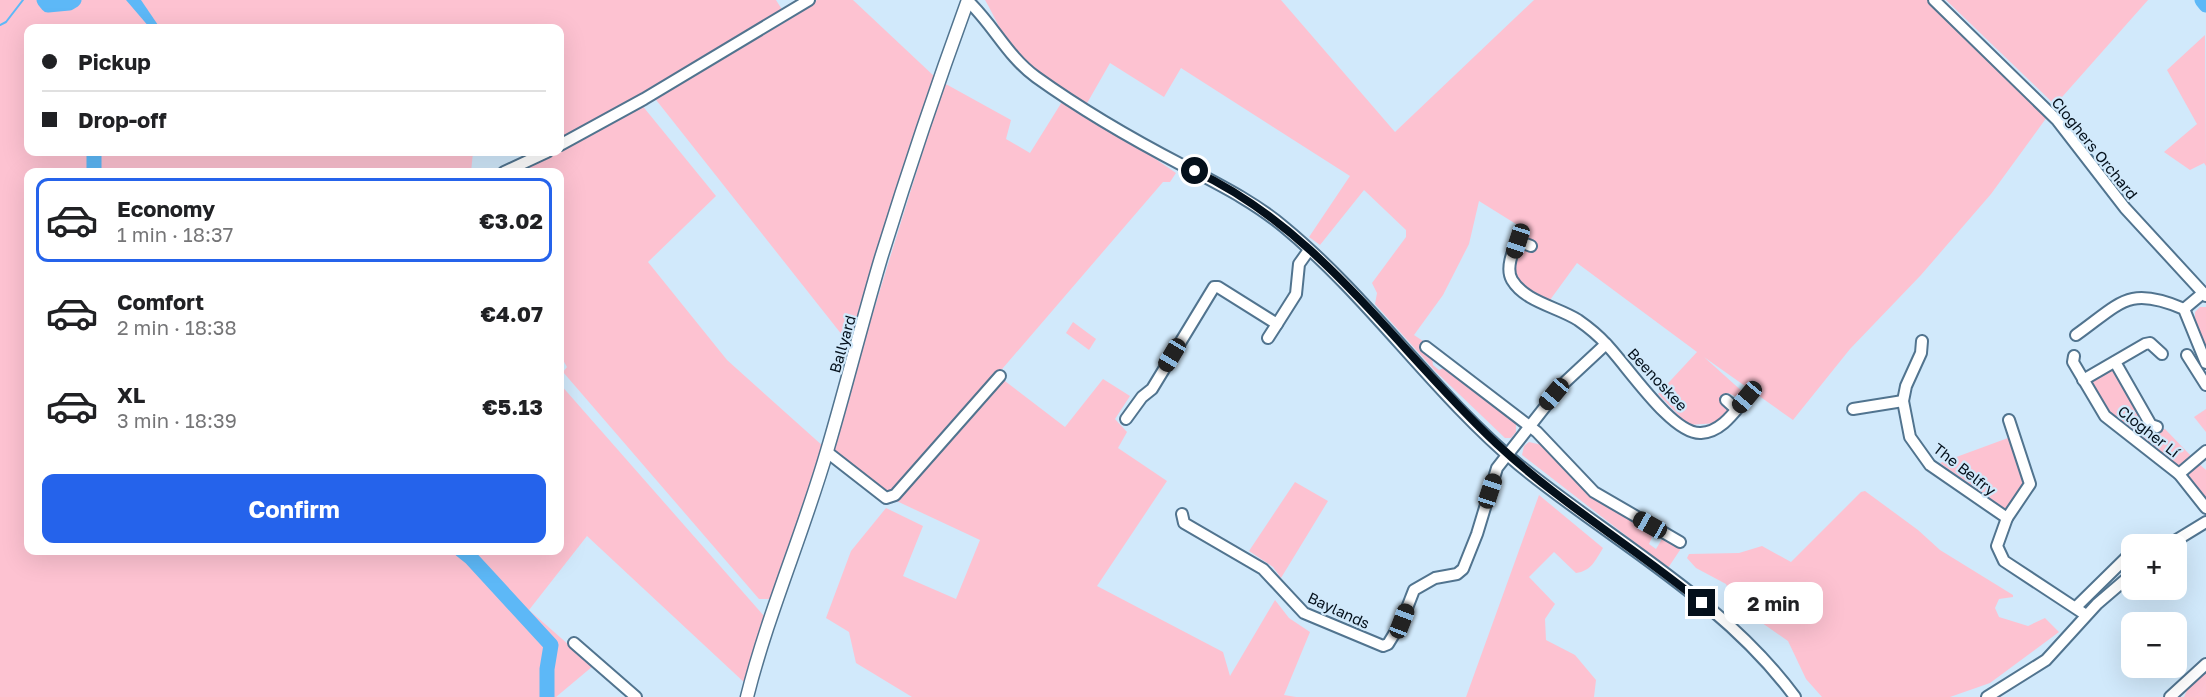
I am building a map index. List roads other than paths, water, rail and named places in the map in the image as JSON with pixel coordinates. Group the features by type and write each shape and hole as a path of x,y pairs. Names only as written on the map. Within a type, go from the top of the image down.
{"street":[{"path":"564,142 644,99 809,0"},
{"path":"968,0 979,11 1016,62 1038,79 1101,119 1238,194 1285,228 1365,303 1428,376 1507,454 1722,618 1780,677 1795,697"},
{"name":"Ballyard","path":"747,697 765,630 793,561 827,452 881,260 941,70 968,0"},
{"name":"Cloghers Orchard","path":"1934,0 2056,120 2125,208 2205,295"},
{"path":"513,168 538,156"},
{"name":"Beenoskee","path":"1531,246 1519,236 1509,266 1513,282 1552,308 1577,319 1606,344 1668,414 1687,430 1701,433 1716,429 1747,397"},
{"path":"1268,338 1296,294 1299,264 1309,249"},
{"path":"1126,420 1142,397 1152,389 1214,287 1218,287 1277,324"},
{"path":"2184,309 2205,295"},
{"path":"2076,335 2115,305 2141,296 2184,309"},
{"path":"2184,309 2206,363"},
{"name":"The Belfry","path":"1922,341 1921,353 1906,386 1903,401 1910,437 1930,465 2007,518"},
{"path":"2083,380 2150,343 2162,354"},
{"name":"Beenoskee","path":"1507,454 1563,384 1606,344"},
{"path":"1426,347 1530,427 1594,492 1680,542"},
{"path":"2187,355 2206,385"},
{"name":"Clogher Lí","path":"2074,356 2073,362 2105,416 2179,474 2206,508"},
{"name":"Clogher Lí","path":"2115,362 2151,425 2157,427"},
{"path":"827,452 886,498 895,495 1000,376"},
{"path":"1726,400 1736,409"},
{"path":"1853,409 1903,401"},
{"path":"2009,420 2030,484 2007,518 1997,546 2004,561 2086,615"},
{"name":"Clogher Lí","path":"2179,474 2206,451"},
{"name":"Baylands","path":"1182,514 1184,523 1263,568 1304,613 1383,646 1388,644 1394,635 1414,590 1435,579 1457,574 1463,569 1477,534 1497,468 1507,454"},
{"path":"2186,534 2206,522"},
{"path":"2076,607 2121,563"},
{"path":"1987,697 2046,660 2086,615 2121,584"},
{"path":"574,643 636,697"},
{"path":"2171,697 2206,664"}],"water":[{"path":"55,0 80,0 65,8 54,8"},
{"path":"126,0 141,0 157,24 147,24"}],"waterway":[{"path":"0,25 6,22 23,0"},
{"path":"44,0 48,5 69,3 74,0"},
{"path":"2202,0 2206,5"},
{"path":"94,156 94,168"},
{"path":"467,555 551,645 547,669 547,697"}]}
